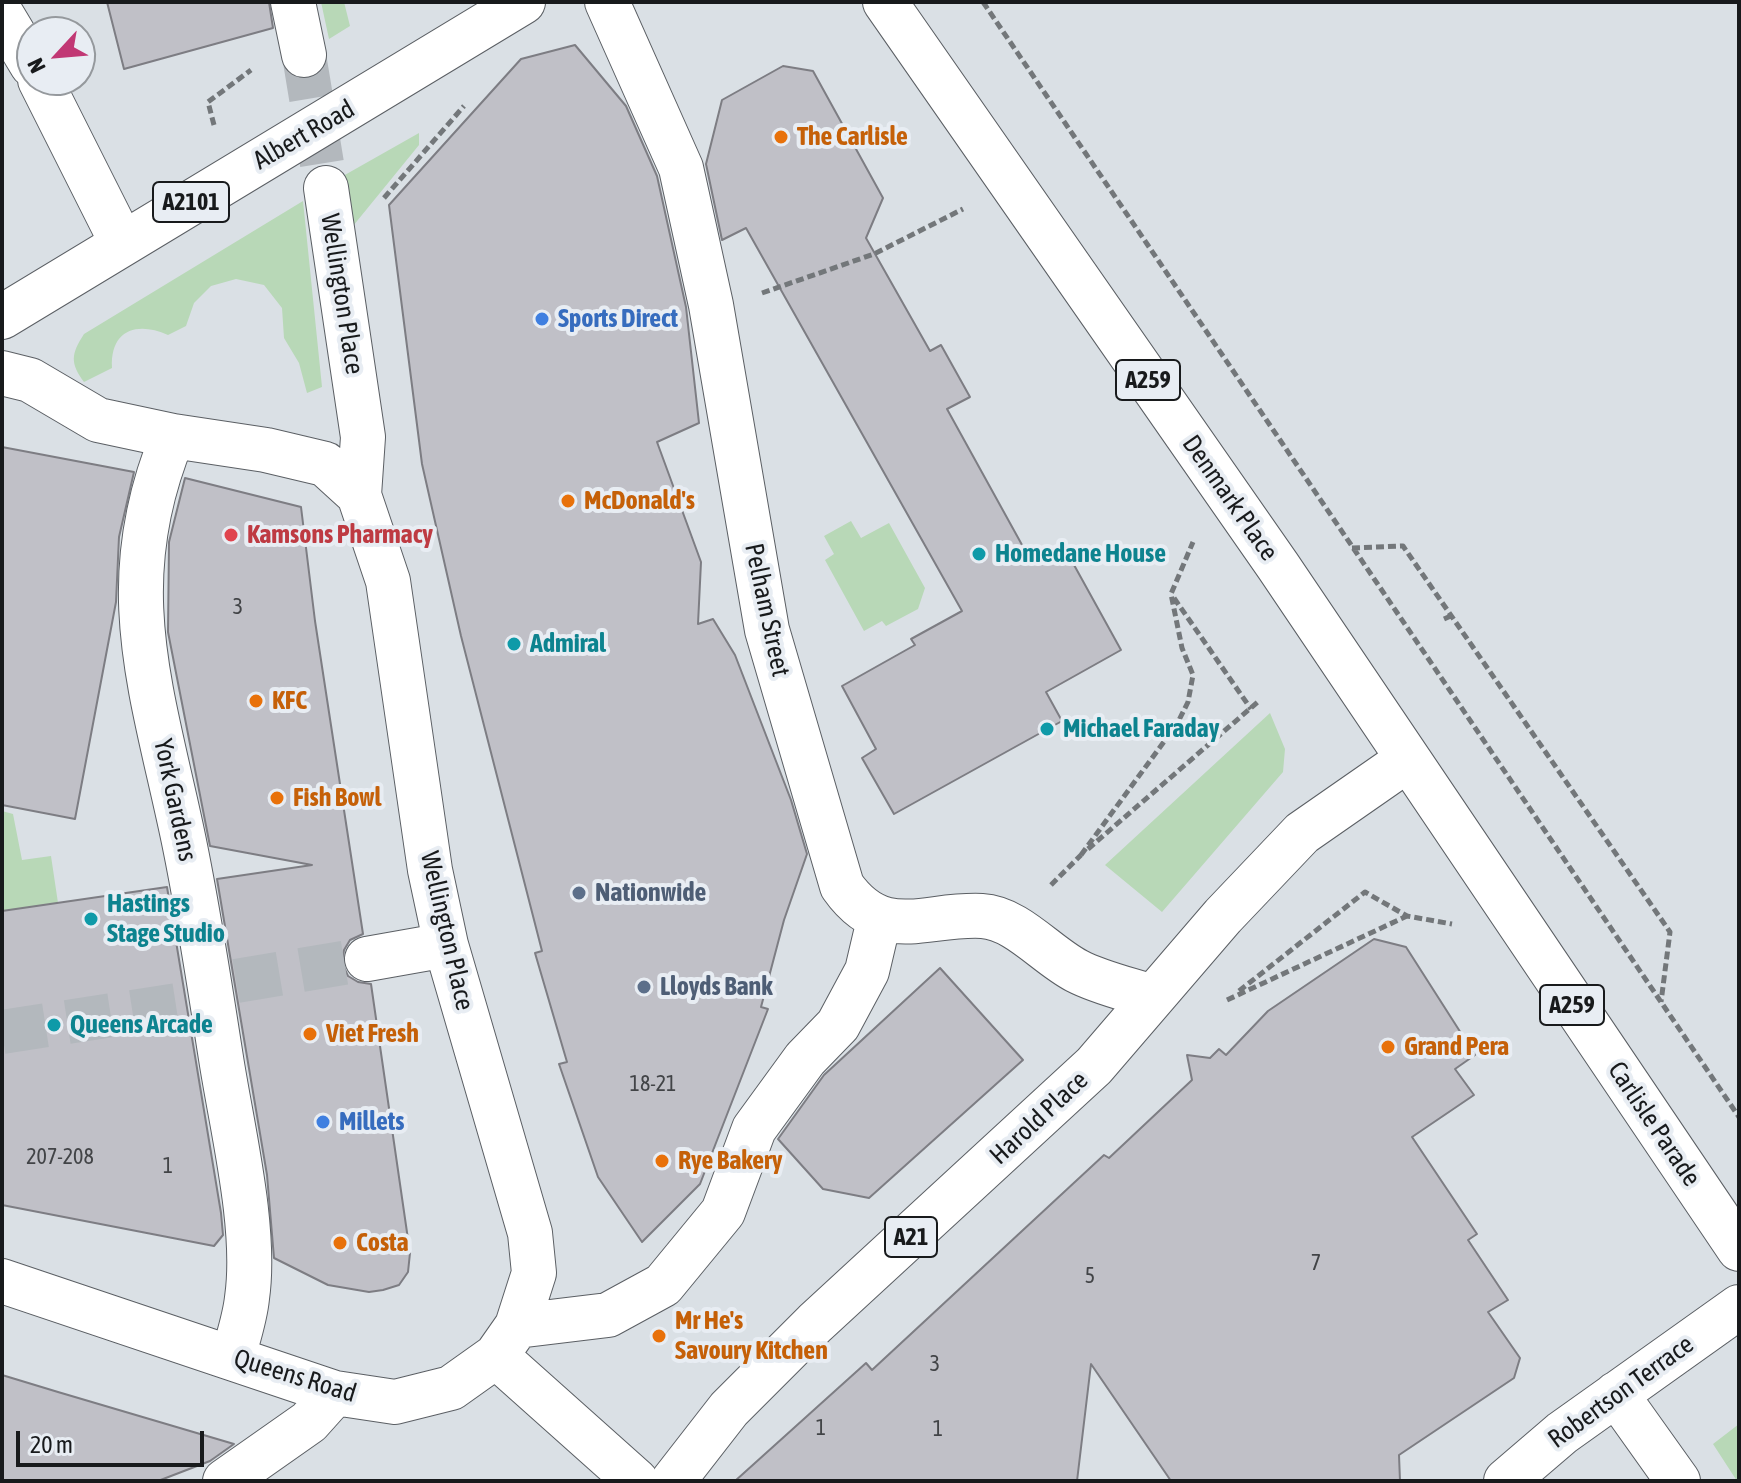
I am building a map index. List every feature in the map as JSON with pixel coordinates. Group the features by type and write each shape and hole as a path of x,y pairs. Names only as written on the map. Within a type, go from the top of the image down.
{"main road":[{"path":"293,2 304,55"},
{"name":"Albert Road","path":"2,317 523,2"},
{"name":"Pelham Street","path":"607,2 622,28 681,168 711,305 767,630 842,886 856,906 879,920"},
{"name":"Denmark Place","path":"885,2 1278,566 1407,760"},
{"path":"2,15 16,38"},
{"path":"48,96 122,243"},
{"name":"Wellington Place","path":"326,188 363,437 359,495 388,581 430,870 446,945 530,1233 534,1273 506,1341"},
{"name":"Wellington Place","path":"2,373 30,380 165,455 266,450 325,464 359,495"},
{"name":"York Gardens","path":"165,455 144,528 138,588 144,650 202,920 247,1232 248,1297 233,1357"},
{"name":"Harold Place","path":"673,1481 729,1409 815,1323 1094,1066 1152,997 1302,833 1407,760"},
{"name":"Carlisle Parade","path":"1407,760 1739,1249"},
{"path":"636,1481 506,1341 608,1315 663,1285 723,1212 754,1129 805,1059 838,1025 867,971 879,920 982,916 1010,924 1041,949 1079,972 1152,997"},
{"path":"367,959 446,945"},
{"name":"Queens Road","path":"2,1281 335,1393 395,1402 451,1388 506,1341"},
{"name":"Robertson Terrace","path":"1506,1481 1562,1433 1739,1307"},
{"path":"225,1481 309,1422 335,1393"},
{"path":"1616,1394 1678,1481"}],"path":[{"path":"983,2 1739,1117"},
{"path":"380,202 466,103 439,55"},
{"path":"208,102 242,77"},
{"path":"711,305 754,295 874,254 1011,185"},
{"path":"1352,548 1403,546 1670,932 1661,1002"},
{"path":"1251,709 1171,594 1182,648 1193,675 1188,702 1177,724 1081,855 1251,709 1260,700"},
{"path":"1444,619 1453,615"},
{"path":"1365,892 1407,916 1246,991 1232,997 1365,892"}],"green space":[{"path":"321,2 344,2 350,26 329,39"},
{"path":"419,133 419,145 353,226 343,176"},
{"path":"303,201 322,387 307,393 299,363 284,338 282,308 264,285 236,279 211,286 194,303 186,326 168,335 146,329 128,332 116,345 112,368 84,382 74,358 84,334"},
{"path":"851,521 861,538 889,523 925,588 918,609 886,626 882,621 864,631 825,560 834,554 824,536"},
{"path":"1270,713 1285,749 1283,772 1162,912 1105,865"},
{"path":"2,811 13,814 22,860 51,856 58,903 2,911"},
{"path":"1739,1424 1739,1481 1737,1481 1713,1444"}],"building":[{"path":"107,2 269,2 273,28 124,69"},
{"path":"575,45 626,106 657,176 686,307 699,423 657,442 701,562 698,624 713,619 735,655 791,800 807,854 784,920 761,1007 768,1009 700,1184 642,1242 598,1177 559,1064 567,1062 535,953 542,951 461,636 422,464 389,205 521,59"},
{"name":"Homedane House","path":"783,66 813,71 883,198 866,238 930,351 941,345 970,397 947,409 1032,563 1063,545 1121,650 1046,692 1062,721 894,814 862,758 876,749 842,686 915,645 911,639 962,611 746,228 722,240 706,164 722,100"},
{"path":"2,447 134,472 119,537 116,602 75,819 2,805"},
{"path":"185,478 301,507 315,621 363,934 350,940 342,963 348,976 371,984 410,1253 408,1272 399,1285 383,1290 369,1292 328,1285 274,1258 267,1175 217,879 312,865 210,846 168,632 169,542"},
{"path":"167,887 221,1213 223,1235 214,1246 2,1205 2,911"},
{"path":"1374,939 1406,947 1475,1055 1455,1069 1474,1095 1412,1137 1477,1234 1468,1240 1508,1300 1488,1312 1520,1358 1514,1378 1399,1455 1400,1481 1171,1481 1091,1364 1077,1481 735,1481 866,1363 872,1370 1104,1155 1109,1158 1192,1080 1187,1055 1210,1058 1219,1049 1226,1055 1268,1011"},
{"path":"940,968 1023,1060 869,1198 823,1189 778,1139 824,1075"},
{"path":"2,1375 234,1444 210,1461 158,1481 2,1481"}],"tunnel":[{"path":"304,55 326,188"},
{"path":"236,981 367,959"},
{"path":"2,1032 190,1003"}],"place":[{"name":"The Carlisle","path":"781,137"},
{"name":"Sports Direct","path":"542,319"},
{"name":"McDonald's","path":"568,501"},
{"name":"Kamsons Pharmacy","path":"231,535"},
{"name":"Homedane House","path":"979,554"},
{"name":"Admiral","path":"514,644"},
{"name":"KFC","path":"256,701"},
{"name":"Michael Faraday","path":"1047,729"},
{"name":"Fish Bowl","path":"277,798"},
{"name":"Nationwide","path":"579,893"},
{"name":"Hastings Stage Studio","path":"91,919"},
{"name":"Lloyds Bank","path":"644,987"},
{"name":"Queens Arcade","path":"54,1025"},
{"name":"Viet Fresh","path":"310,1034"},
{"name":"Grand Pera","path":"1388,1047"},
{"name":"Millets","path":"323,1122"},
{"name":"Rye Bakery","path":"662,1161"},
{"name":"Costa","path":"340,1243"},
{"name":"Mr He's Savoury Kitchen","path":"659,1336"}]}
